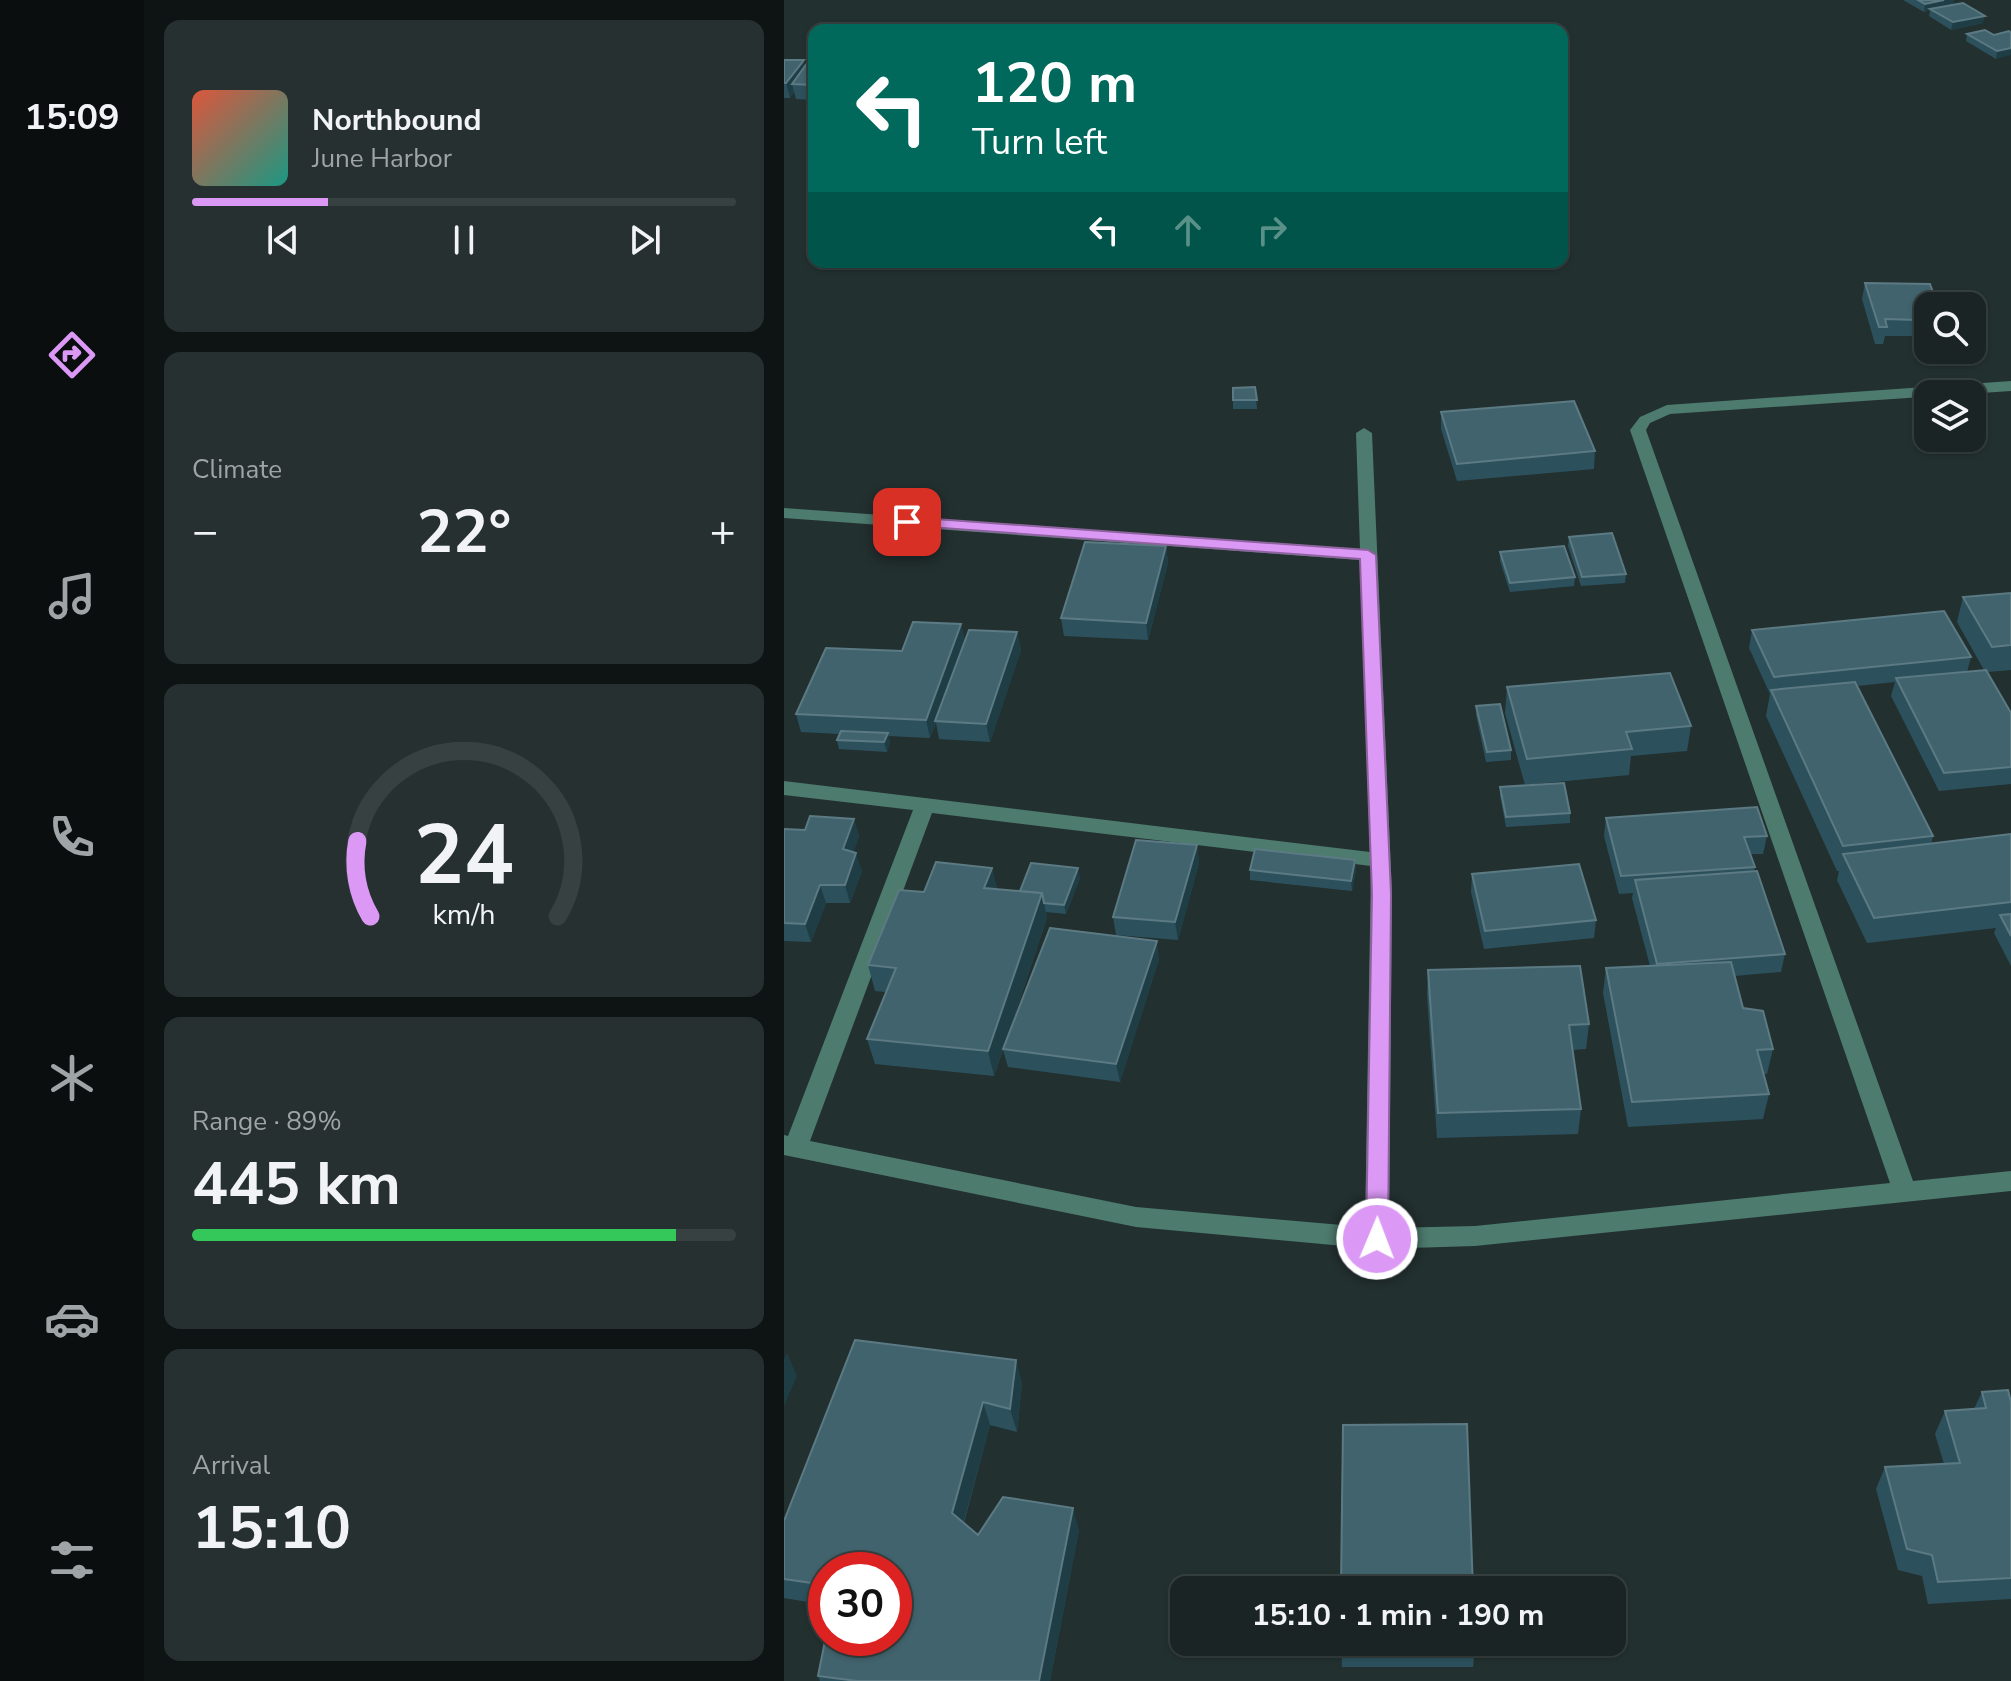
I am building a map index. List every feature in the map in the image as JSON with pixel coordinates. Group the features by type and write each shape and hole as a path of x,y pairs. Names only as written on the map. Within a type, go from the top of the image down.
{"street":[{"path":"1905,1192 1638,430 1645,420 1667,410 2011,386"},
{"path":"1364,433 1380,860 1377,1239"},
{"path":"784,513 1368,555"},
{"path":"784,788 1380,860"},
{"path":"925,806 790,1146 1136,1217 1377,1239 1475,1236 2011,1181"}],"building":[{"path":"1918,0 1944,0 1925,4"},
{"path":"1963,3 1985,16 1953,22 1930,9"},
{"path":"1985,30 1994,35 2009,31 2011,48 1997,51 1967,34"},
{"path":"784,60 804,60 786,83 784,83"},
{"path":"808,62 808,85 792,84"},
{"path":"1865,283 1930,284 1933,292 1914,292 1914,320 1885,319 1887,327 1879,327"},
{"path":"1255,387 1257,400 1233,400 1233,388"},
{"path":"1574,401 1595,451 1457,464 1441,412"},
{"path":"1612,533 1626,574 1582,577 1569,537"},
{"path":"1085,542 1166,546 1146,623 1061,618"},
{"path":"1564,546 1575,577 1510,583 1500,552"},
{"path":"2011,593 2011,645 1992,647 1963,597"},
{"path":"1944,611 1971,657 1774,677 1752,630"},
{"path":"913,622 961,624 926,720 796,714 826,648 902,651"},
{"path":"969,630 1017,632 986,724 935,721"},
{"path":"1986,670 2011,713 2011,767 1944,773 1896,678"},
{"path":"1670,673 1691,726 1626,732 1632,749 1527,759 1507,687"},
{"path":"1855,682 1933,836 1843,846 1771,690"},
{"path":"1500,704 1511,750 1487,752 1476,706"},
{"path":"841,731 888,733 884,742 837,740"},
{"path":"1564,783 1570,813 1506,817 1500,787"},
{"path":"1757,807 1767,836 1744,837 1755,867 1621,876 1606,818"},
{"path":"810,816 854,819 843,849 856,853 845,885 820,885 805,924 784,923 784,829 805,830"},
{"path":"2011,834 2011,902 1874,918 1843,854"},
{"path":"1136,840 1197,845 1175,922 1113,917"},
{"path":"1255,849 1355,860 1351,881 1250,870"},
{"path":"936,862 992,868 984,888 1042,893 988,1051 867,1039 896,968 868,965 899,890 924,892"},
{"path":"1031,863 1078,868 1064,905 1044,903 1042,893 1020,891"},
{"path":"1579,864 1596,920 1485,931 1472,874"},
{"path":"1757,871 1785,954 1657,964 1635,880"},
{"path":"2011,914 2011,936 2000,915"},
{"path":"1050,928 1157,941 1116,1064 1003,1049"},
{"path":"1731,962 1743,1008 1763,1011 1773,1049 1757,1050 1769,1094 1632,1102 1606,968"},
{"path":"1580,966 1589,1024 1569,1025 1581,1109 1438,1113 1428,970"},
{"path":"855,1340 1016,1360 1010,1409 983,1402 952,1513 978,1535 1003,1497 1073,1508 1039,1681 857,1681 818,1676 822,1656 912,1656 912,1552 808,1552 808,1582 784,1579 784,1521"},
{"path":"2008,1390 2011,1402 2011,1578 1938,1582 1932,1555 1907,1549 1885,1467 1960,1463 1945,1411 1986,1408 1982,1392"},
{"path":"1467,1424 1472,1576 1341,1576 1343,1425"}],"route":[{"path":"907,522 1368,555 1382,894 1377,1239"}]}
